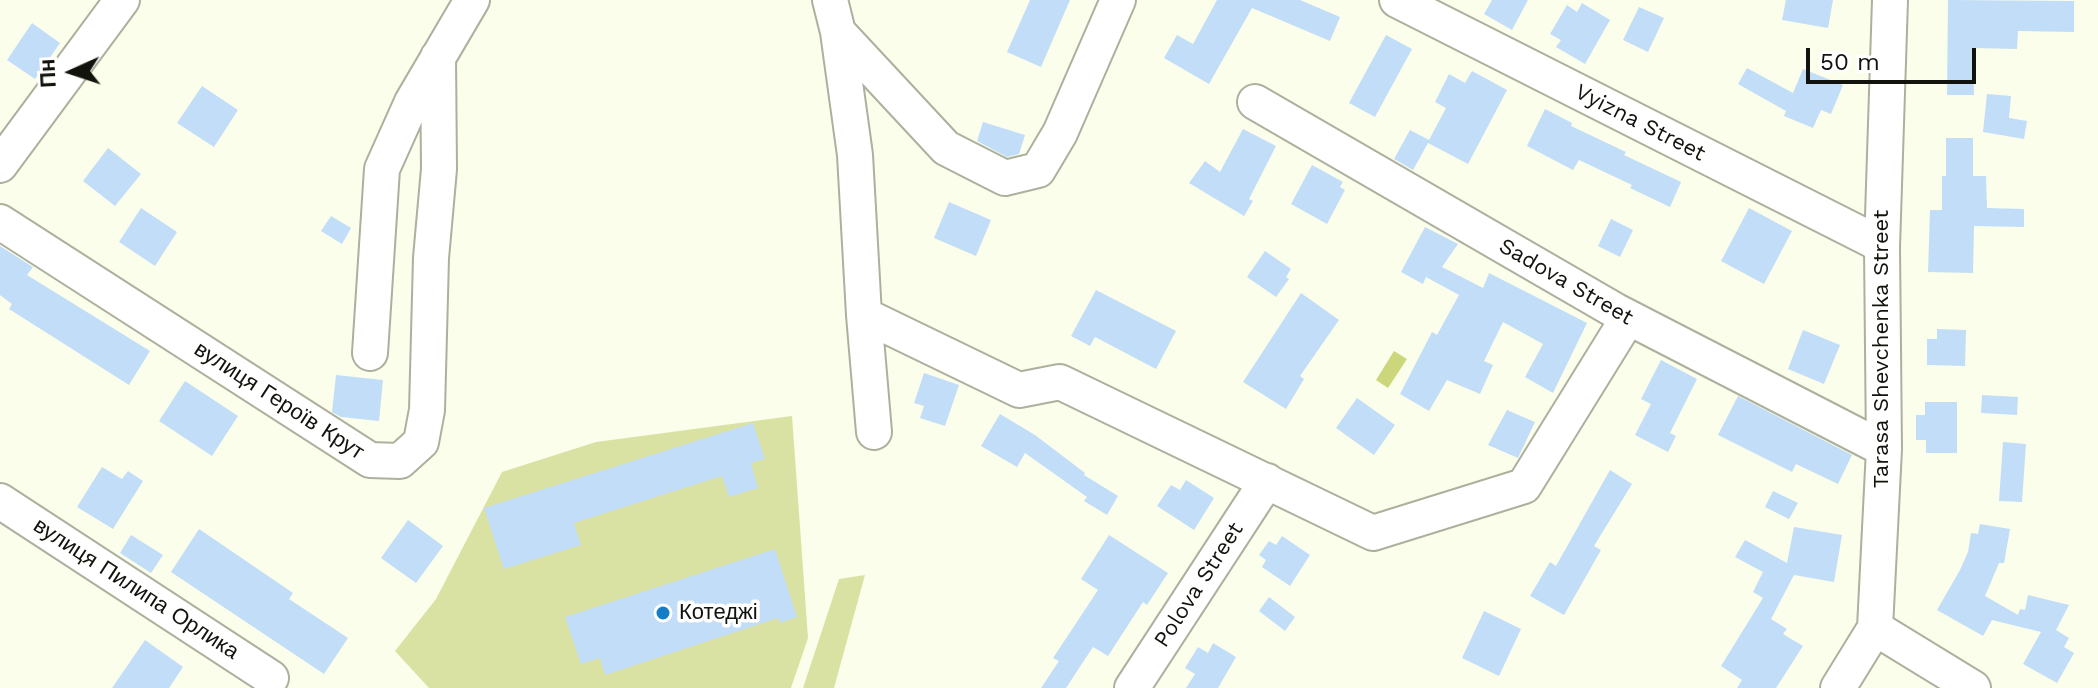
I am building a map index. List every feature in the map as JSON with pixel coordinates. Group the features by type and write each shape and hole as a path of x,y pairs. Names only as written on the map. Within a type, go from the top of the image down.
{"street":[{"path":"0,165 122,0"},
{"path":"370,353 382,169 412,102 472,0"},
{"path":"834,16 946,148 1005,178 1038,170 1060,133 1118,0"},
{"name":"Vyizna Street","path":"1397,0 1858,232 1882,247"},
{"name":"Tarasa Shevchenka Street","path":"1838,688 1875,628 1884,449 1882,247 1890,0"},
{"path":"834,16 855,155 874,432"},
{"name":"вулиця Героїв Крут","path":"0,222 370,460 400,461 421,442 427,410 431,258 439,169 438,57"},
{"name":"Sadova Street","path":"1255,102 1628,318 1884,449"},
{"path":"864,315 1019,390 1060,382 1373,533 1524,486 1628,318"},
{"name":"Polova Street","path":"1132,688 1267,481"},
{"name":"вулиця Пилипа Орлика","path":"0,501 271,678"},
{"path":"1875,628 1973,688"}],"shaded area":[{"path":"1394,351 1407,359 1388,388 1376,380"},
{"path":"792,416 808,638 791,688 429,688 395,651 436,599 502,472 596,442"},
{"path":"865,575 834,688 803,688 839,579"}],"building":[{"path":"1030,0 1070,0 1041,67 1007,52"},
{"path":"1217,0 1300,0 1340,17 1330,41 1252,8 1209,84 1164,58 1177,35 1193,44"},
{"path":"1492,0 1528,0 1512,30 1484,14"},
{"path":"1786,0 1833,0 1828,28 1782,20"},
{"path":"1948,0 2074,1 2074,32 2018,31 2017,49 1973,48 1974,95 1947,95"},
{"path":"1582,3 1610,20 1585,64 1556,47 1561,40 1550,34 1567,5 1577,12"},
{"path":"1639,7 1664,18 1648,52 1623,40"},
{"path":"32,23 60,43 35,79 7,60"},
{"path":"1386,35 1412,49 1375,117 1349,103"},
{"path":"1747,68 1793,93 1803,69 1843,85 1831,114 1821,110 1813,128 1784,116 1786,111 1738,84"},
{"path":"1472,71 1507,90 1468,164 1428,143 1413,170 1394,159 1410,130 1429,140 1446,108 1435,102 1449,74 1465,83"},
{"path":"202,86 238,110 214,147 177,123"},
{"path":"1987,94 2011,96 2009,118 2027,121 2024,139 1983,132"},
{"path":"1545,109 1572,123 1571,126 1626,152 1624,155 1681,182 1670,207 1579,160 1573,170 1527,146"},
{"path":"983,122 1025,135 1019,154 1007,157 977,141"},
{"path":"1243,129 1276,146 1249,199 1253,201 1244,216 1189,183 1205,161 1220,172"},
{"path":"1946,138 1973,138 1973,176 1986,176 1987,208 2024,209 2024,227 1974,226 1973,273 1928,272 1930,210 1942,210"},
{"path":"108,148 141,174 115,206 83,181"},
{"path":"1312,165 1343,182 1340,187 1345,190 1327,224 1291,204"},
{"path":"949,202 991,220 976,256 934,238"},
{"path":"141,208 177,232 155,266 119,242"},
{"path":"1749,208 1792,231 1764,284 1721,261"},
{"path":"331,216 351,228 342,244 321,231"},
{"path":"1611,219 1633,230 1620,257 1598,246"},
{"path":"1425,227 1458,244 1442,267 1483,288 1489,273 1587,323 1553,393 1525,377 1543,344 1503,322 1484,361 1493,365 1480,394 1447,380 1429,411 1400,394 1432,332 1437,335 1459,295 1426,277 1423,284 1401,272"},
{"path":"0,246 33,267 27,275 150,351 129,385 9,309 12,304 0,295"},
{"path":"1265,251 1291,269 1286,277 1289,279 1276,297 1247,277"},
{"path":"1096,290 1176,331 1156,369 1095,337 1090,346 1071,336"},
{"path":"1301,293 1339,320 1300,376 1304,379 1286,409 1243,382"},
{"path":"1937,329 1966,330 1965,366 1927,365 1927,339 1937,339"},
{"path":"1803,330 1840,345 1824,384 1788,369"},
{"path":"1661,360 1697,379 1670,433 1676,436 1668,452 1635,435 1651,404 1641,399"},
{"path":"924,373 959,385 945,426 920,418 924,406 914,403"},
{"path":"336,375 383,380 379,421 341,417 332,412"},
{"path":"185,381 238,416 212,456 159,421"},
{"path":"1982,395 2018,397 2017,415 1981,413"},
{"path":"1738,396 1852,455 1838,484 1796,464 1792,472 1718,435"},
{"path":"1357,398 1395,425 1374,455 1336,428"},
{"path":"1925,402 1957,402 1957,453 1926,453 1926,440 1916,440 1916,415 1925,415"},
{"path":"1507,410 1535,422 1518,458 1488,445"},
{"path":"1000,414 1035,435 1084,475 1118,496 1107,515 1084,501 1087,497 1025,453 1017,467 981,446"},
{"path":"753,423 765,459 751,463 758,488 729,497 722,476 574,523 581,545 504,569 484,508"},
{"path":"2003,442 2026,444 2022,502 1999,501"},
{"path":"102,467 122,479 128,471 143,481 113,529 77,507"},
{"path":"1610,470 1632,484 1594,546 1601,550 1564,615 1530,596 1550,562 1556,566"},
{"path":"1186,480 1214,498 1194,530 1157,506 1171,485 1180,490"},
{"path":"1773,491 1798,503 1789,519 1765,507"},
{"path":"408,520 443,546 416,583 381,558"},
{"path":"1980,524 2010,529 2004,563 1999,563 1985,596 2018,615 2020,609 2025,610 2028,595 2069,605 2056,630 2069,638 2064,647 2074,653 2057,683 2023,664 2041,632 1992,620 1983,636 1937,610 1968,552 1971,533 1978,534"},
{"path":"1794,527 1842,535 1834,582 1794,575 1771,619 1787,629 1783,634 1803,646 1776,688 1737,688 1742,680 1721,666 1763,598 1753,592 1763,572 1735,557 1745,540 1787,563"},
{"path":"199,529 293,593 289,599 348,638 324,674 171,572"},
{"path":"131,535 163,555 151,573 120,553"},
{"path":"1109,535 1168,573 1147,605 1143,602 1108,656 1093,647 1066,688 1041,688 1059,661 1053,658 1098,590 1081,579"},
{"path":"1282,536 1310,555 1290,586 1262,567 1266,560 1259,555 1269,541 1276,545"},
{"name":"Котеджі","path":"775,549 797,617 780,623 778,618 605,675 600,658 581,664 565,617"},
{"path":"1269,597 1295,617 1285,631 1259,611"},
{"path":"1484,611 1521,629 1499,676 1462,658"},
{"path":"145,640 183,667 169,688 112,688"},
{"path":"1213,643 1236,657 1218,688 1186,688 1195,674 1185,668 1198,647 1208,653"}],"place":[{"name":"Котеджі","path":"663,613"}]}
